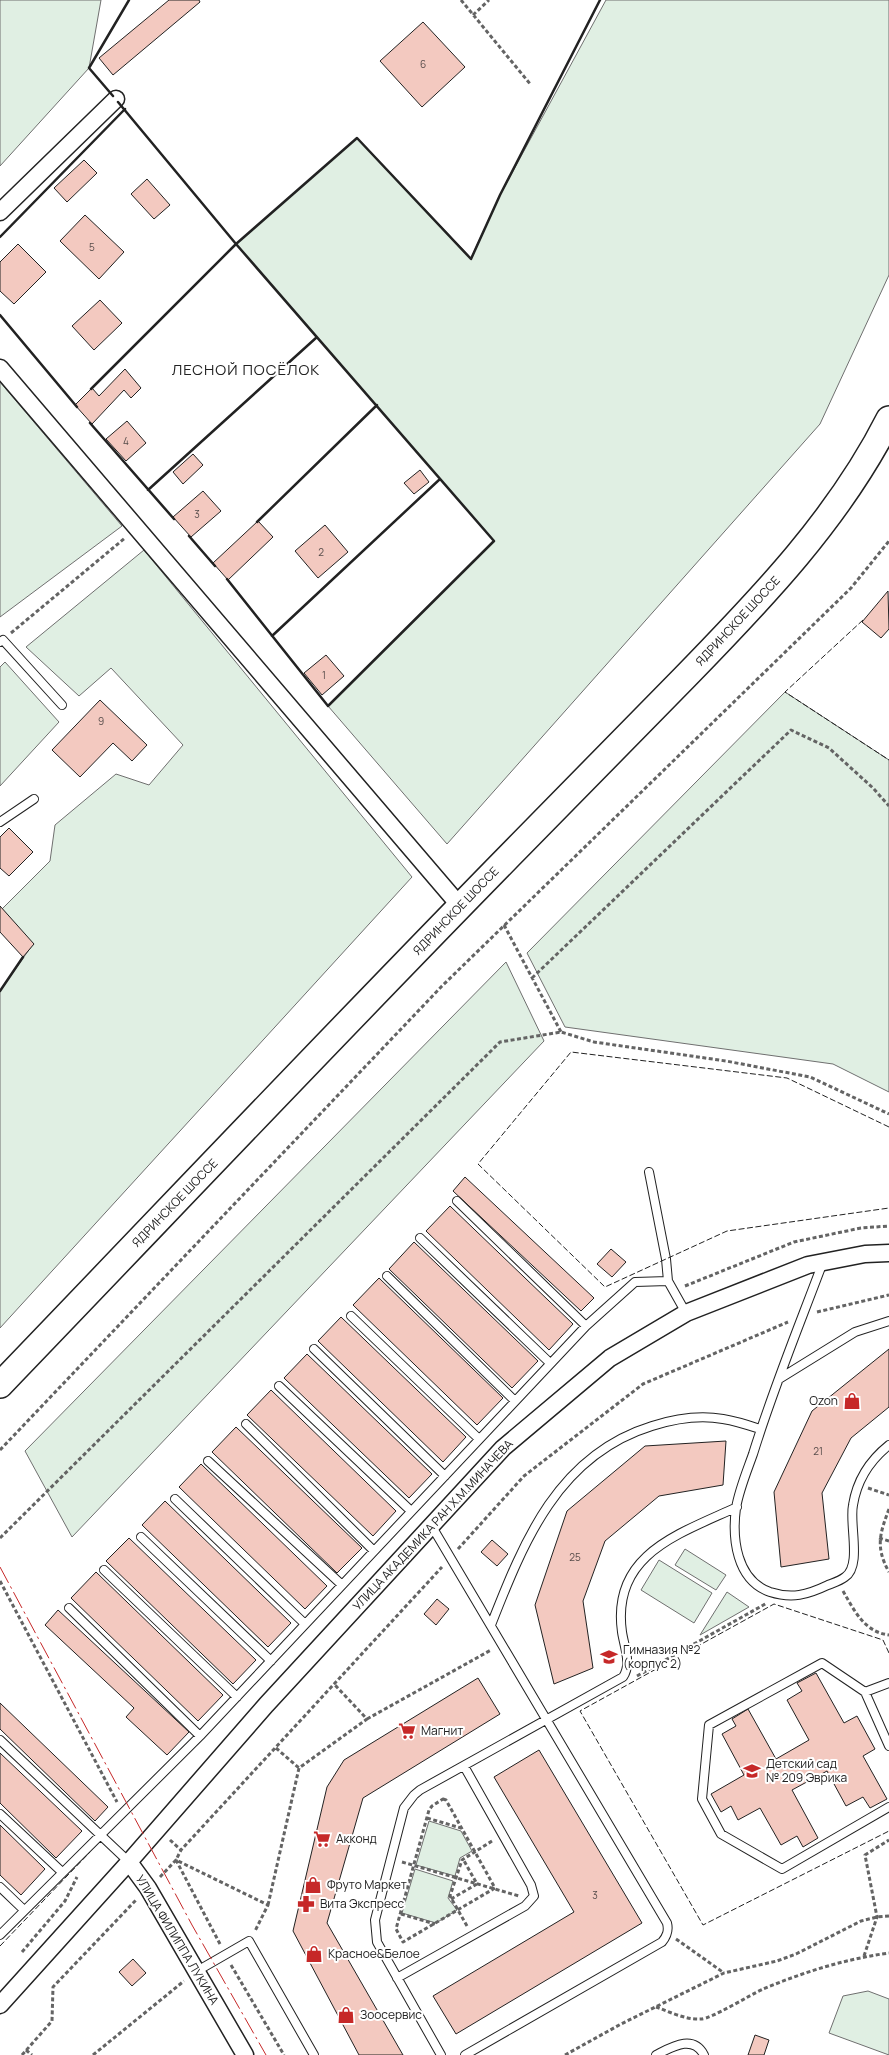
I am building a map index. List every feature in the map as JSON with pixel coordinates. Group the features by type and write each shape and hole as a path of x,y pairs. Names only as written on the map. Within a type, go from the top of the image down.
{"main road":[{"name":"ЯДРИНСКОЕ ШОССЕ","path":"0,1385 460,906 744,616 797,558 838,505 879,439 889,419"}],"street":[{"path":"0,212 116,99"},
{"path":"0,368 460,906"},
{"name":"УЛИЦА АКАДЕМИКА РАН Х.М.МИНАЧЕВА","path":"129,1862 248,1725 503,1448 610,1358 686,1313 808,1265 865,1254 889,1253"},
{"name":"УЛИЦА ФИЛИППА ЛУКИНА","path":"0,2005 129,1862 148,1888 245,2055"}],"lane":[{"path":"1,641 62,705"},
{"path":"0,822 34,799"},
{"path":"649,1172 666,1259 668,1281 675,1290 686,1313"},
{"path":"456,1201 586,1326"},
{"path":"420,1238 550,1364"},
{"path":"823,1262 760,1428 736,1507 736,1547 744,1570 758,1586 781,1595 803,1596 838,1581 849,1574 854,1562 851,1522 852,1506 858,1485 871,1463 889,1445"},
{"path":"387,1276 515,1401"},
{"path":"0,1935 200,1736 586,1326 635,1282 668,1281"},
{"path":"351,1316 479,1439"},
{"path":"779,1379 855,1332 889,1321"},
{"path":"314,1350 445,1476"},
{"path":"279,1386 411,1512"},
{"path":"491,1625 512,1572 535,1526 552,1497 585,1462 624,1436 654,1425 682,1419 722,1419 760,1428"},
{"path":"246,1424 374,1551"},
{"path":"208,1461 342,1585"},
{"path":"175,1499 305,1624"},
{"path":"441,2055 377,1942 374,1928 404,1808 409,1800 420,1790 620,1679 625,1674 627,1664 620,1613 622,1594 632,1572 647,1554 672,1538 736,1507"},
{"path":"431,1525 667,1923 668,1933 662,1942 466,2055"},
{"path":"141,1537 271,1661"},
{"path":"104,1570 237,1697"},
{"path":"69,1608 200,1736"},
{"path":"889,1746 865,1692 822,1663 709,1725 702,1799 720,1834 782,1869 889,1807"},
{"path":"865,1692 889,1682"},
{"path":"0,1740 129,1862"},
{"path":"397,1978 525,1906 531,1900 534,1890 464,1766"},
{"path":"0,1814 62,1872"},
{"path":"0,1886 24,1910"},
{"path":"197,1971 249,1941 314,2055"},
{"path":"656,2055 684,2043 696,2045 704,2055"}],"path":[{"path":"461,0 531,85"},
{"path":"473,15 489,0"},
{"path":"1,641 137,528"},
{"path":"0,1450 435,993 851,588 889,541"},
{"path":"532,978 791,730 829,748 873,788 889,806"},
{"path":"504,925 561,1032"},
{"path":"0,1538 500,1042 561,1032 594,1042 726,1061 810,1077 889,1114"},
{"path":"675,1290 794,1242 861,1228 889,1226"},
{"path":"157,1881 176,1860 180,1850 451,1558 524,1476 643,1384 803,1315 889,1295"},
{"path":"858,1485 889,1495"},
{"path":"889,1509 879,1538 883,1558 889,1572"},
{"path":"879,1538 889,1541"},
{"path":"838,1581 860,1619 874,1630 889,1635"},
{"path":"0,1582 123,1812"},
{"path":"625,1674 632,1677 640,1675 781,1595"},
{"path":"249,1941 268,1905 299,1768 367,1719 502,1644"},
{"path":"334,1684 367,1719"},
{"path":"276,1748 299,1768"},
{"path":"445,1799 495,1889 403,1942 396,1930 430,1808 445,1799"},
{"path":"427,1818 462,1828"},
{"path":"473,1935 451,1899 456,1878 463,1859 503,1834"},
{"path":"168,1837 180,1850"},
{"path":"864,1956 877,1917 865,1854 889,1840"},
{"path":"391,1859 531,1900"},
{"path":"463,1859 477,1884"},
{"path":"176,1860 268,1905"},
{"path":"176,1860 226,1955 284,2055"},
{"path":"20,1955 65,1901 78,1876"},
{"path":"451,1899 477,1884"},
{"path":"22,2055 52,2021 53,1987 138,1898"},
{"path":"401,1914 436,1924"},
{"path":"565,2055 724,1973 784,1959 842,1928 861,1921 889,1916"},
{"path":"668,1933 724,1973"},
{"path":"656,2007 684,2017 706,2018 763,1989 807,1972 864,1956 889,1953"},
{"path":"94,2055 197,1971"},
{"path":"26,2050 32,2055"}],"green space":[{"path":"0,0 101,0 89,68 0,166"},
{"path":"606,0 889,0 889,275 820,424 447,844 328,706 494,541 236,244 357,138 471,258 500,195"},
{"path":"0,382 122,526 0,617"},
{"path":"144,550 412,877 0,1328 0,991 33,944 2,909 50,861 55,825 116,774 149,785 183,745 111,668 79,696 26,647"},
{"path":"5,662 59,722 0,786 0,667"},
{"path":"785,692 889,760 889,1092 833,1064 565,1027 527,953"},
{"path":"506,962 544,1041 72,1537 25,1451"},
{"path":"685,1549 726,1575 716,1590 675,1565"},
{"path":"659,1560 712,1593 694,1623 641,1590"},
{"path":"727,1592 749,1607 700,1635"},
{"path":"429,1821 461,1831 472,1851 460,1858 455,1876 416,1865"},
{"path":"415,1869 453,1881 448,1898 457,1910 436,1923 402,1913"},
{"path":"868,1991 889,1999 889,2055 829,2033 843,1996"}],"building":[{"path":"169,0 199,0 200,2 113,75 99,58"},
{"path":"423,22 465,67 422,107 380,61"},
{"path":"84,160 97,173 67,202 54,188"},
{"path":"147,179 170,205 154,219 131,194"},
{"path":"85,215 124,252 99,279 60,241"},
{"path":"18,244 46,272 14,304 0,291 0,262"},
{"path":"100,300 122,323 94,350 72,326"},
{"path":"125,369 141,388 131,398 124,390 92,424 75,405 92,388 99,396"},
{"path":"127,421 146,443 126,461 106,439"},
{"path":"193,454 203,465 183,484 173,472"},
{"path":"420,470 429,482 414,494 404,483"},
{"path":"203,491 221,511 191,537 173,517"},
{"path":"258,521 273,537 228,580 213,563"},
{"path":"325,525 348,552 318,578 295,551"},
{"path":"888,591 889,629 881,638 862,622"},
{"path":"326,655 344,676 322,695 304,673"},
{"path":"100,700 147,745 132,761 113,743 80,777 52,750"},
{"path":"9,828 33,852 9,876 0,868 0,837"},
{"path":"0,906 34,944 23,957 0,932"},
{"path":"465,1177 594,1298 581,1311 453,1191"},
{"path":"450,1206 573,1324 549,1350 426,1231"},
{"path":"414,1242 538,1361 512,1388 389,1269"},
{"path":"611,1249 626,1262 612,1277 597,1264"},
{"path":"379,1278 503,1398 477,1425 353,1305"},
{"path":"341,1317 466,1437 443,1462 318,1341"},
{"path":"889,1349 889,1407 851,1438 822,1493 829,1559 781,1567 774,1492 812,1411"},
{"path":"307,1354 432,1474 409,1498 284,1378"},
{"path":"271,1390 396,1511 373,1536 247,1415"},
{"path":"236,1427 362,1548 337,1573 212,1452"},
{"path":"726,1441 723,1485 659,1496 605,1541 583,1601 593,1668 554,1684 535,1605 567,1511 645,1446"},
{"path":"201,1464 327,1586 305,1609 179,1487"},
{"path":"165,1501 291,1623 268,1647 142,1525"},
{"path":"129,1538 256,1660 233,1684 106,1561"},
{"path":"492,1540 508,1554 497,1566 481,1552"},
{"path":"96,1572 223,1695 198,1721 71,1598"},
{"path":"437,1599 449,1609 436,1625 424,1614"},
{"path":"58,1610 189,1732 167,1755 126,1717 134,1708 45,1625"},
{"path":"816,1673 844,1723 857,1716 875,1749 863,1756 887,1799 870,1808 863,1797 846,1806 827,1771 792,1790 818,1838 803,1847 797,1836 781,1845 760,1808 738,1820 731,1806 721,1812 711,1794 744,1775 722,1734 736,1726 732,1719 748,1709 776,1759 809,1740 787,1700 802,1691 797,1683"},
{"path":"478,1678 500,1714 363,1798 327,1923 403,2055 359,2055 293,1931 327,1787 344,1760"},
{"path":"0,1703 108,1807 95,1821 0,1729"},
{"path":"539,1750 642,1923 456,2034 433,1996 574,1912 494,1777"},
{"path":"0,1753 82,1831 56,1858 0,1803"},
{"path":"0,1825 45,1869 21,1895 0,1875"},
{"path":"133,1959 146,1973 132,1986 119,1972"},
{"path":"755,2035 769,2040 764,2055 748,2055"}],"fence":[{"path":"863,620 785,692 889,760"},
{"path":"889,1127 787,1078 571,1052 478,1164 605,1287 727,1231 889,1208"},
{"path":"889,1653 883,1640 774,1604 580,1711 703,1925 889,1831"},
{"path":"0,1946 90,1852"}],"wall":[{"path":"113,96 89,68 129,0"},
{"path":"91,389 236,244 357,138 471,259 500,195 600,0"},
{"path":"118,102 236,244 494,541 328,706 227,579"},
{"path":"0,237 125,109"},
{"path":"0,315 77,407"},
{"path":"148,490 317,337"},
{"path":"257,522 377,405"},
{"path":"90,423 174,519"},
{"path":"272,636 440,479"},
{"path":"189,536 215,566"},
{"path":"0,991 23,957"}],"power":[{"path":"0,1567 192,1925 266,2055"}],"place":[{"name":"Ozon","path":"852,1401"},
{"name":"Гимназия №2 (корпус 2)","path":"609,1657"},
{"name":"Магнит","path":"407,1731"},
{"name":"Детский сад № 209 Эврика","path":"752,1771"},
{"name":"Акконд","path":"322,1839"},
{"name":"Фруто Маркет","path":"313,1885"},
{"name":"Вита Экспресс","path":"306,1904"},
{"name":"Красное&Белое","path":"314,1954"},
{"name":"Зоосервис","path":"346,2015"}],"district":[{"name":"ЛЕСНОЙ ПОСЁЛОК","path":"246,370"}]}
